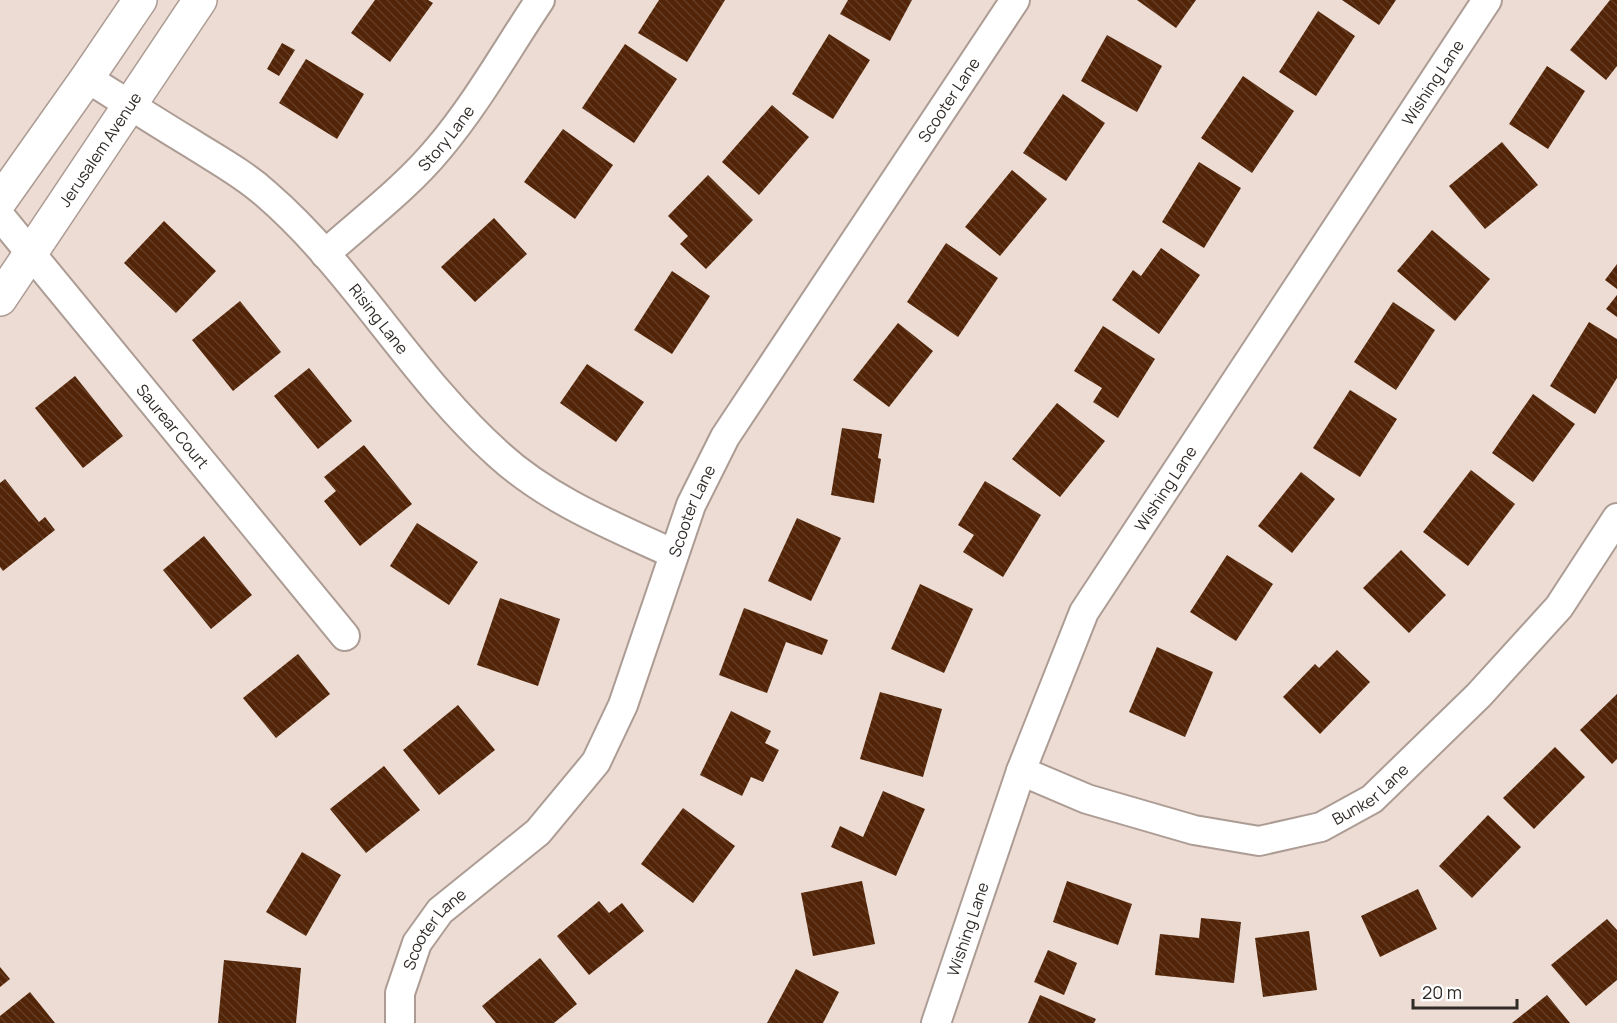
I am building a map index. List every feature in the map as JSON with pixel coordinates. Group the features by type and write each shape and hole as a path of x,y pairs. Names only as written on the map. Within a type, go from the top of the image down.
{"main road":[{"path":"0,201 140,0"},
{"name":"Jerusalem Avenue","path":"0,299 201,0"}],"street":[{"name":"Story Lane","path":"325,254 410,179 439,149 540,0"},
{"name":"Scooter Lane","path":"400,1023 400,993 417,943 440,911 538,832 596,762 623,705 691,505 725,437 1015,0"},
{"name":"Wishing Lane","path":"936,1023 1022,771 1084,612 1487,0"},
{"name":"Rising Lane","path":"87,78 220,161 265,192 325,254 441,394 467,424 499,455 534,482 585,513 674,554"},
{"name":"Saurear Court","path":"0,216 345,636"},
{"name":"Bunker Lane","path":"1022,771 1088,799 1194,830 1259,841 1321,827 1372,799 1479,695 1559,607 1617,518"}],"building":[{"path":"375,0 428,0 433,3 390,62 351,33"},
{"path":"659,0 725,0 687,62 638,33"},
{"path":"848,0 912,0 890,41 840,14"},
{"path":"1137,0 1196,0 1176,28"},
{"path":"1342,0 1396,0 1379,25"},
{"path":"1610,0 1617,0 1617,66 1606,80 1570,50"},
{"path":"1318,11 1355,36 1316,96 1279,72"},
{"path":"829,34 870,60 833,119 792,94"},
{"path":"1107,35 1162,66 1137,112 1081,81"},
{"path":"282,43 295,50 279,76 267,69"},
{"path":"625,44 677,79 634,143 582,108"},
{"path":"306,59 364,94 337,139 279,103"},
{"path":"1547,66 1585,91 1548,149 1509,124"},
{"path":"1243,76 1294,111 1252,173 1201,138"},
{"path":"1063,94 1105,123 1066,181 1023,153"},
{"path":"772,105 809,137 759,195 722,162"},
{"path":"563,129 613,165 575,219 524,182"},
{"path":"1502,142 1538,185 1485,229 1449,186"},
{"path":"1199,162 1241,188 1204,248 1162,222"},
{"path":"1012,170 1047,199 1000,256 965,227"},
{"path":"708,175 753,220 706,269 680,244 688,236 668,216"},
{"path":"494,218 527,254 475,302 441,267"},
{"path":"164,221 216,271 176,313 124,263"},
{"path":"1432,230 1490,279 1455,321 1397,271"},
{"path":"946,243 998,278 958,337 907,302"},
{"path":"1161,248 1200,275 1159,334 1112,300 1133,270 1141,276"},
{"path":"1617,264 1617,289 1605,280"},
{"path":"672,271 710,296 672,354 634,330"},
{"path":"1617,295 1617,317 1606,309"},
{"path":"240,301 281,352 233,391 192,340"},
{"path":"1393,302 1435,330 1396,390 1354,362"},
{"path":"1589,322 1617,339 1617,378 1595,414 1550,386"},
{"path":"898,323 933,351 889,407 853,380"},
{"path":"1103,326 1155,359 1118,418 1093,402 1102,388 1074,371"},
{"path":"587,364 644,402 616,442 560,403"},
{"path":"309,368 352,421 318,449 274,396"},
{"path":"75,376 123,436 83,468 35,408"},
{"path":"1350,390 1397,419 1360,477 1313,448"},
{"path":"1533,394 1575,424 1533,482 1492,453"},
{"path":"1057,403 1105,441 1060,497 1012,459"},
{"path":"842,428 882,434 878,458 881,459 874,503 831,495"},
{"path":"364,445 412,504 360,546 324,501 336,491 324,477"},
{"path":"1471,470 1515,504 1468,566 1423,532"},
{"path":"1301,472 1335,499 1292,553 1258,526"},
{"path":"5,479 39,522 45,517 55,530 3,571 0,567 0,483"},
{"path":"985,481 1041,515 1003,577 963,552 974,535 958,525"},
{"path":"797,518 841,538 811,601 768,581"},
{"path":"417,523 478,562 449,605 390,566"},
{"path":"204,536 252,595 211,629 163,570"},
{"path":"1401,550 1446,595 1409,633 1363,588"},
{"path":"1227,555 1273,584 1236,641 1190,612"},
{"path":"920,584 973,609 944,673 891,649"},
{"path":"500,598 560,619 538,686 477,665"},
{"path":"744,608 828,640 822,655 786,642 767,693 719,675"},
{"path":"1157,647 1213,672 1185,737 1129,712"},
{"path":"1337,650 1370,682 1320,734 1283,697 1315,664 1319,668"},
{"path":"298,654 330,694 276,738 243,698"},
{"path":"880,692 942,709 923,777 860,759"},
{"path":"1617,694 1617,759 1612,764 1580,730"},
{"path":"458,705 495,750 439,795 403,750"},
{"path":"731,711 771,731 765,743 779,750 763,782 751,777 742,796 700,775"},
{"path":"1555,747 1585,777 1534,829 1503,798"},
{"path":"384,766 420,810 366,853 330,809"},
{"path":"883,791 925,809 896,876 831,847 840,826 863,837"},
{"path":"683,808 735,846 693,903 641,864"},
{"path":"1488,815 1521,847 1472,898 1439,866"},
{"path":"302,852 341,875 306,936 266,912"},
{"path":"862,881 875,944 813,956 801,893"},
{"path":"1067,881 1132,904 1118,945 1053,922"},
{"path":"1418,889 1437,929 1380,957 1361,916"},
{"path":"599,901 609,913 622,903 644,931 589,975 557,936"},
{"path":"1201,918 1241,922 1234,983 1155,975 1160,934 1199,938"},
{"path":"1607,919 1617,930 1617,980 1586,1006 1551,965"},
{"path":"1309,931 1317,990 1263,997 1255,938"},
{"path":"1048,950 1077,963 1064,995 1034,982"},
{"path":"540,958 577,1004 554,1023 496,1023 482,1006"},
{"path":"224,960 301,968 296,1023 218,1023"},
{"path":"0,967 10,979 0,987"},
{"path":"796,969 839,992 823,1023 767,1023"},
{"path":"30,992 55,1023 0,1023 0,1016"},
{"path":"1040,995 1096,1019 1094,1023 1028,1023"},
{"path":"1547,995 1570,1023 1512,1023"}]}
